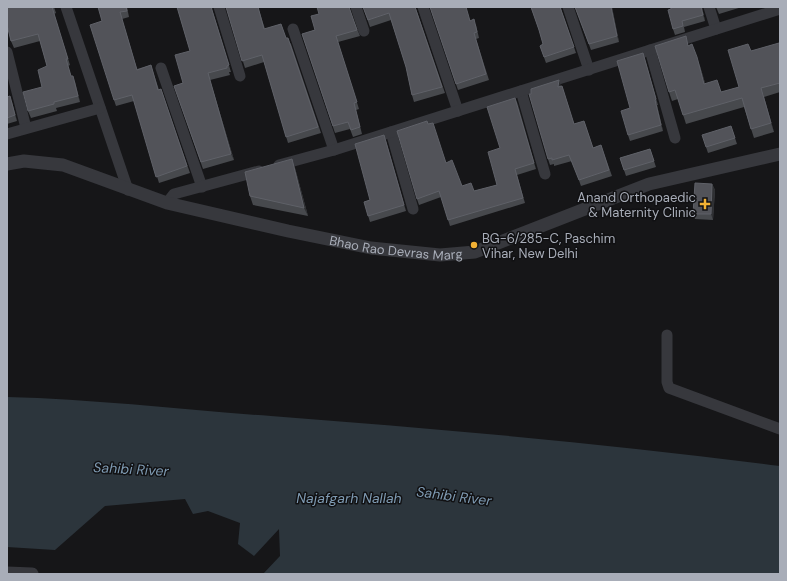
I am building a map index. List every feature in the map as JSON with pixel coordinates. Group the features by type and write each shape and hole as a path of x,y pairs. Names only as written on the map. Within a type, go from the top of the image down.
{"street":[{"path":"66,7 128,190"},
{"path":"219,7 240,76"},
{"path":"356,7 364,32"},
{"path":"423,7 458,111"},
{"path":"568,7 589,70"},
{"path":"709,7 716,30"},
{"path":"167,203 174,194 334,150 780,9"},
{"path":"293,29 334,150"},
{"path":"650,50 675,138"},
{"path":"7,52 26,128"},
{"path":"161,68 202,187"},
{"path":"522,91 545,174"},
{"path":"7,134 100,108"},
{"path":"391,132 413,209"},
{"name":"Bhao Rao Devras Marg","path":"7,164 24,161 63,165 167,203 288,231 371,248 440,255 475,252 649,184 780,154"},
{"path":"667,335 667,382 669,388 780,429"},
{"path":"7,573 32,574"}],"water":[{"name":"Najafgarh Nallah","path":"7,397 106,402 462,432 590,444 780,466 780,574 263,574 280,556 279,529 254,556 238,544 240,523 208,511 193,514 185,499 105,506 55,550 7,547"}],"building":[{"path":"7,7 52,7 78,96 28,111 23,92 42,87 38,70 47,66 38,34 11,41 7,25"},
{"path":"98,7 126,7 127,11 120,12 137,70 151,65 158,90 161,89 187,166 156,177 132,95 114,100 90,25 102,21"},
{"path":"177,7 211,7 229,65 227,68 208,73 231,154 201,162 174,86 183,83 175,55 190,51"},
{"path":"226,7 258,7 264,29 281,24 286,38 288,38 318,127 286,137 262,55 242,61"},
{"path":"317,7 349,7 357,30 336,36 357,102 354,103 360,127 351,130 348,122 333,126 302,34 315,30 311,16 319,14"},
{"path":"363,7 415,7 442,87 412,95 406,67 389,13 368,20"},
{"path":"430,7 466,7 470,21 474,19 477,32 474,33 486,74 456,84"},
{"path":"531,7 560,7 574,47 544,57 540,46 543,44"},
{"path":"575,7 611,7 617,36 589,44"},
{"path":"671,7 701,7 703,15 682,21 683,26 673,29 668,10 671,9"},
{"path":"686,36 688,46 692,44 697,57 704,84 717,80 721,92 739,87 728,50 748,44 751,51 779,43 780,83 761,88 771,123 751,129 742,98 683,115 675,90 669,92 655,46"},
{"path":"643,53 656,99 661,125 628,135 621,111 630,108 617,61"},
{"path":"559,80 558,87 562,86 574,124 584,121 593,148 601,145 609,170 579,180 569,155 552,160 552,158 548,159 529,94 531,94 531,89"},
{"path":"10,96 15,115 7,118 7,97"},
{"path":"515,98 534,163 515,169 523,198 448,220 439,191 417,199 397,131 427,121 428,124 433,123 446,163 452,160 462,186 471,183 474,191 497,185 488,152 500,148 487,107"},
{"path":"731,126 735,138 706,147 702,135"},
{"path":"384,135 404,205 368,216 364,202 370,200 355,144"},
{"path":"650,149 654,161 624,170 620,158"},
{"path":"292,159 304,208 250,196 245,172"},
{"path":"695,183 712,184 711,214 693,214"}],"place":[{"name":"Anand Orthopaedic & Maternity Clinic","path":"705,204"},
{"name":"BG-6/285-C, Paschim Vihar, New Delhi","path":"474,245"}],"water label":[{"name":"Sahibi River","path":"131,469"},
{"name":"Sahibi River","path":"454,496"}]}
